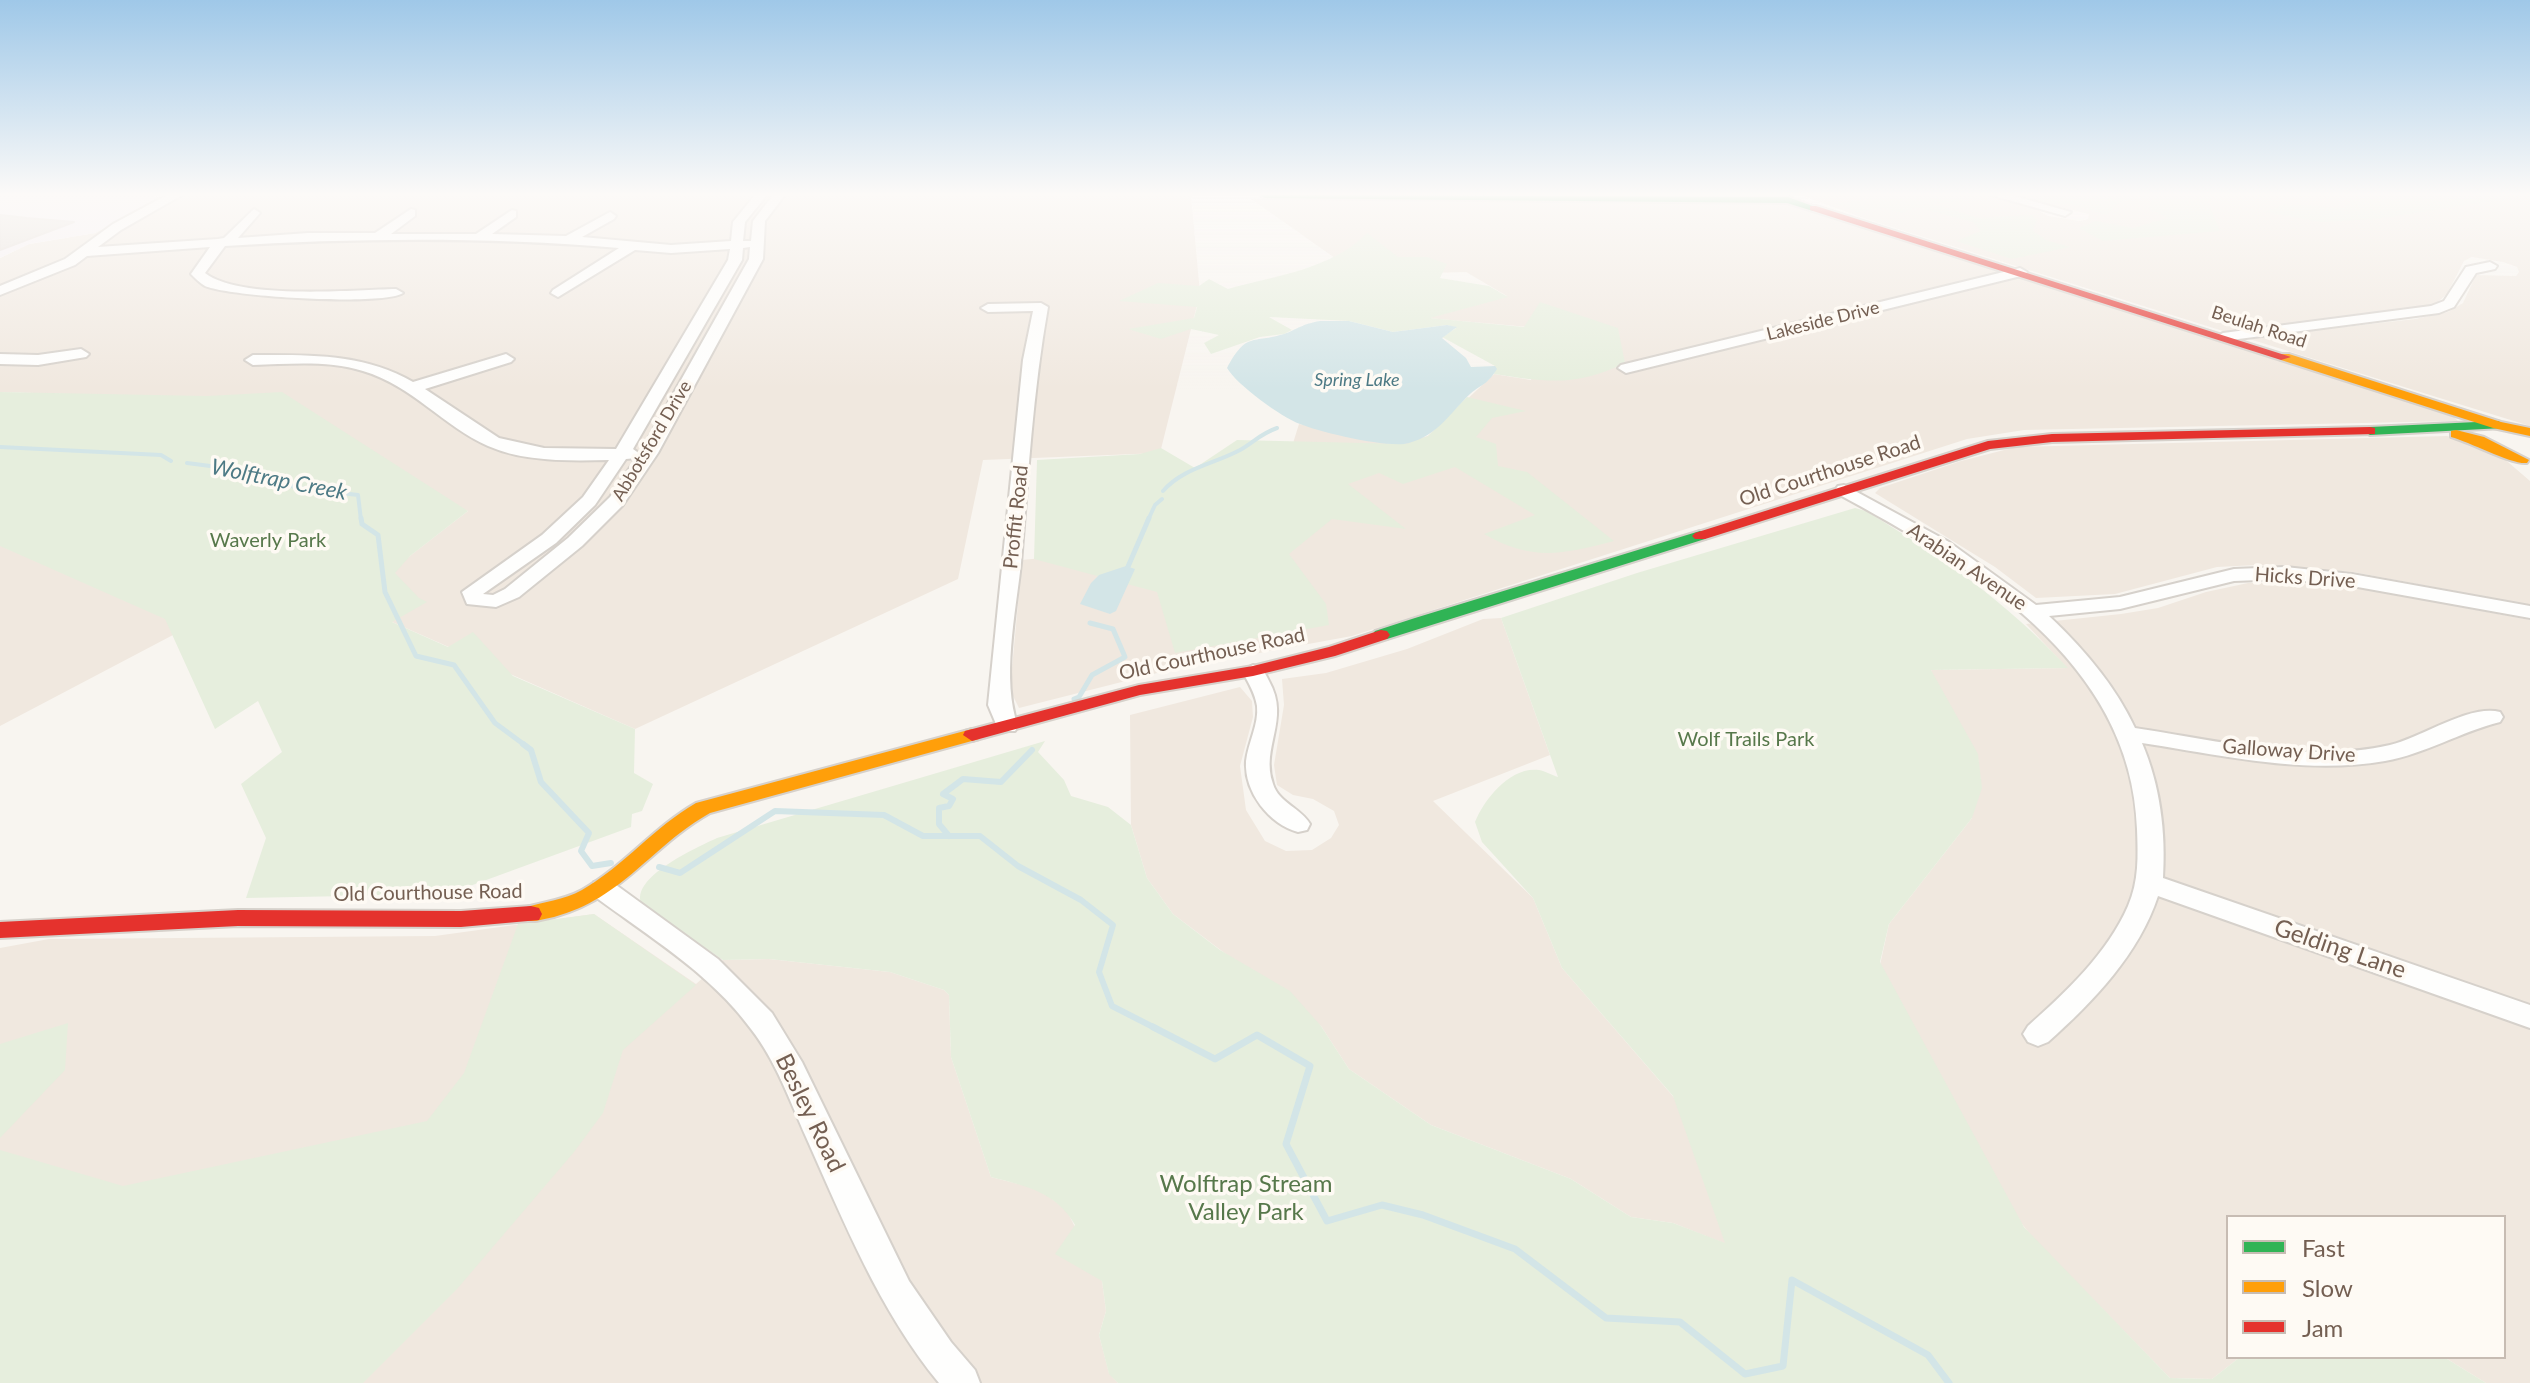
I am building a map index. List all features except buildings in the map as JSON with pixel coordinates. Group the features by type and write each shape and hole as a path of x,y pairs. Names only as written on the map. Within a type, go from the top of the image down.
{"street":[{"path":"0,291 57,269 73,260"},
{"path":"208,260 198,274 205,283 216,288 250,292 396,293"},
{"path":"558,293 610,260"},
{"name":"Abbotsford Drive","path":"735,260 604,482 571,519 522,560 472,592 474,600 496,601 512,593 575,542 617,501 649,453 756,260"},
{"name":"Beulah Road","path":"1981,260 2498,425 2530,432"},
{"path":"2223,337 2434,310 2453,299 2469,271 2490,266"},
{"name":"Lakeside Drive","path":"1626,368 2020,272"},
{"name":"Proffit Road","path":"988,308 1041,307 1031,360 1002,654 999,705 1007,726"},
{"path":"0,359 38,360 81,354"},
{"path":"410,388 506,359"},
{"path":"253,360 352,363 381,371 480,434 508,447 548,454 649,453"},
{"path":"2498,425 2497,436 2526,463"},
{"name":"Old Courthouse Road","path":"0,930 242,918 506,915 570,904 603,889 619,877 661,832 694,811 1139,690 1253,671 1363,643 1489,599 1551,583 1976,447 2014,440 2498,425"},
{"path":"2414,430 2473,438 2526,463"},
{"name":"Arabian Avenue","path":"1844,490 1974,568 2032,611 2079,659 2106,696 2128,734 2145,781 2151,823 2149,883 2132,926 2076,1001 2038,1034"},
{"name":"Hicks Drive","path":"2032,611 2120,603 2234,575 2285,573 2352,580 2530,612"},
{"path":"1253,671 1265,692 1268,709 1259,749 1260,788 1269,802 1298,824"},
{"name":"Galloway Drive","path":"2128,734 2280,754 2355,757 2410,748 2452,728 2492,717"},
{"name":"Gelding Lane","path":"2149,883 2530,1017"},
{"name":"Besley Road","path":"603,889 718,974 743,997 765,1025 794,1076 916,1328 962,1383"}],"shaded area":[{"path":"0,260 1197,260 1200,293 1160,453 983,460 958,579 635,729 349,603 468,511 171,397 0,392"},
{"path":"1337,260 1963,260 2001,272 1614,366 1623,373 2018,277 2452,415 2458,421 2024,430 1967,439 1352,636 1177,668 1019,708 1010,690 1022,560 1264,536 1299,424 1395,445 1428,436 1494,374 1531,380 1551,329 1427,318 1507,296 1466,272 1359,275"},
{"path":"1995,260 2467,260 2447,294 2432,307 2226,332"},
{"path":"2488,260 2530,260 2530,426 2246,338 2415,319 2448,312 2463,303 2476,275 2516,276 2519,272 2517,267"},
{"path":"2447,436 2494,450 2530,481 2530,605 2353,572 2257,565 2217,567 2115,594 2036,598 1995,567 1875,493 1880,488 1961,461 2016,447"},
{"path":"0,534 192,625 0,726"},
{"path":"2286,582 2360,588 2530,620 2530,1383 2486,1383 2447,1359 2506,1359 2506,1215 2226,1215 2226,1359 2237,1359 2212,1379 2170,1378 2034,1239 1911,1086 1871,1006 1889,924 1972,818 1931,670 2067,668 2026,624 2158,608 2206,592 2248,583"},
{"path":"1501,618 1550,755 1433,801 1533,898 1562,968 1690,1116 1726,1244 1673,1223 1631,1217 1571,1179 1431,1125 1349,1069 1321,1026 1173,914 1147,878 1131,825 1130,715 1240,687 1252,701 1253,717 1240,766 1246,810 1265,841 1286,851 1312,850 1331,838 1339,825 1334,811 1313,799 1293,795 1277,785 1274,765 1284,705 1282,679 1326,673 1407,649 1483,619"},
{"path":"594,914 696,984 723,960 769,959 890,972 944,990 949,995 951,1057 991,1177 1038,1189 1066,1209 1102,1281 1106,1311 1099,1335 1109,1373 1118,1383 0,1383 0,948 49,939 435,936"}],"green space":[{"path":"1327,260 1434,260 1447,264 1440,278 1489,286 1508,297 1430,318 1524,327 1540,302 1618,328 1625,363 1576,379 1530,379 1494,374 1495,366 1442,337 1456,328 1447,325 1393,332 1349,321 1269,317 1292,330 1211,354 1204,343 1219,335 1191,329 1161,339 1128,329 1194,318 1197,307 1119,301 1158,283 1199,286 1209,279 1228,289"},
{"name":"Waverly Park","path":"0,392 207,396 282,392 468,511 410,556 395,573 419,598 427,602 392,622 448,647 473,632 513,676 635,729 634,773 653,784 642,811 632,814 631,827 448,894 246,898 266,838 241,784 282,752 258,701 215,729 165,619 0,546"},
{"path":"1467,397 1526,411 1492,418 1476,437 1496,444 1498,466 1527,472 1614,541 1563,552 1517,549 1484,534 1535,515 1455,467 1403,484 1379,473 1348,484 1406,529 1332,519 1289,554 1326,604 1329,625 1175,653 1157,592 1034,559 1037,460 1140,454 1161,448 1195,468 1237,440 1406,444 1428,436"},
{"path":"1855,508 1866,511 1948,564 1997,601 2044,643 2068,668 1931,670 1978,754 1982,788 1972,818 1889,924 1880,962 2024,1227 2170,1378 2212,1379 2237,1359 2447,1359 2486,1383 1118,1383 1109,1374 1099,1335 1106,1311 1102,1281 1055,1254 1075,1225 1059,1205 1039,1192 991,1177 951,1057 949,995 944,990 890,972 769,959 723,960 642,905 640,895 655,874 681,856 717,838 1045,741 1038,752 1064,780 1071,796 1108,807 1131,825 1147,878 1173,914 1220,950 1290,991 1321,1026 1349,1069 1431,1125 1571,1179 1631,1217 1673,1223 1725,1243 1673,1096 1562,968 1533,898 1482,842 1475,822 1492,794 1518,773 1541,771 1558,777 1501,618 1637,573"},
{"path":"594,914 696,985 623,1050 603,1113 574,1152 457,1289 363,1383 0,1383 0,1150 123,1186 427,1121 464,1073 518,924"},
{"path":"68,1023 65,1070 0,1138 0,1044"}],"water":[{"name":"Spring Lake","path":"1320,321 1349,321 1393,332 1447,325 1457,327 1442,338 1466,358 1471,367 1495,366 1497,369 1436,429 1409,443 1371,442 1322,431 1271,408 1227,368 1245,344"},
{"path":"1126,566 1135,569 1116,611 1110,614 1080,604 1099,575"}],"waterway":[{"path":"1163,491 1189,472 1240,450 1277,428"},
{"name":"Wolftrap Creek","path":"0,447 161,455 171,461"},
{"name":"Wolftrap Creek","path":"187,463 241,470 298,488 358,495 361,520"},
{"path":"1148,520 1155,505 1162,499"},
{"name":"Wolftrap Creek","path":"361,518 362,524 378,535 385,592 416,656 454,665 495,723 526,746"},
{"path":"1127,569 1149,518"},
{"path":"1074,699 1079,697 1092,675 1125,657 1113,629 1090,623"},
{"name":"Wolftrap Creek","path":"523,744 531,750 541,782 589,833 581,851 592,866 611,863"},
{"path":"949,836 939,824 939,808 949,806 953,799 943,794 963,779 1001,782 1032,750"},
{"name":"Wolftrap Creek","path":"659,867 680,873 775,811 884,815 923,836 949,836"},
{"name":"Wolftrap Creek","path":"949,836 980,836 1018,866 1081,900 1113,925 1099,972 1112,1006 1157,1029"},
{"name":"Wolftrap Creek","path":"1153,1027 1215,1059 1257,1035 1310,1066 1286,1144 1327,1221 1382,1205 1423,1215 1515,1249 1606,1318 1680,1322 1745,1374 1783,1366 1792,1280 1928,1355 1949,1383"}],"traffic: fast":[{"path":"2370,431 2498,425"},
{"path":"1381,635 1700,536"}],"traffic: slow":[{"path":"2285,357 2498,425 2530,432"},
{"path":"2456,434 2479,440 2522,460"},
{"path":"531,914 576,902 605,886 672,828 703,808 972,735"}],"traffic: jam":[{"path":"1976,260 2285,357"},
{"path":"1700,536 1988,445 2052,438 2370,431"},
{"path":"972,735 1139,690 1253,671 1335,651 1381,635"},
{"path":"0,930 238,918 461,919 531,914"}],"park label":[{"name":"Wolf Trails Park","path":"1746,740"},
{"name":"Wolftrap Stream Valley Park","path":"1246,1198"}]}
